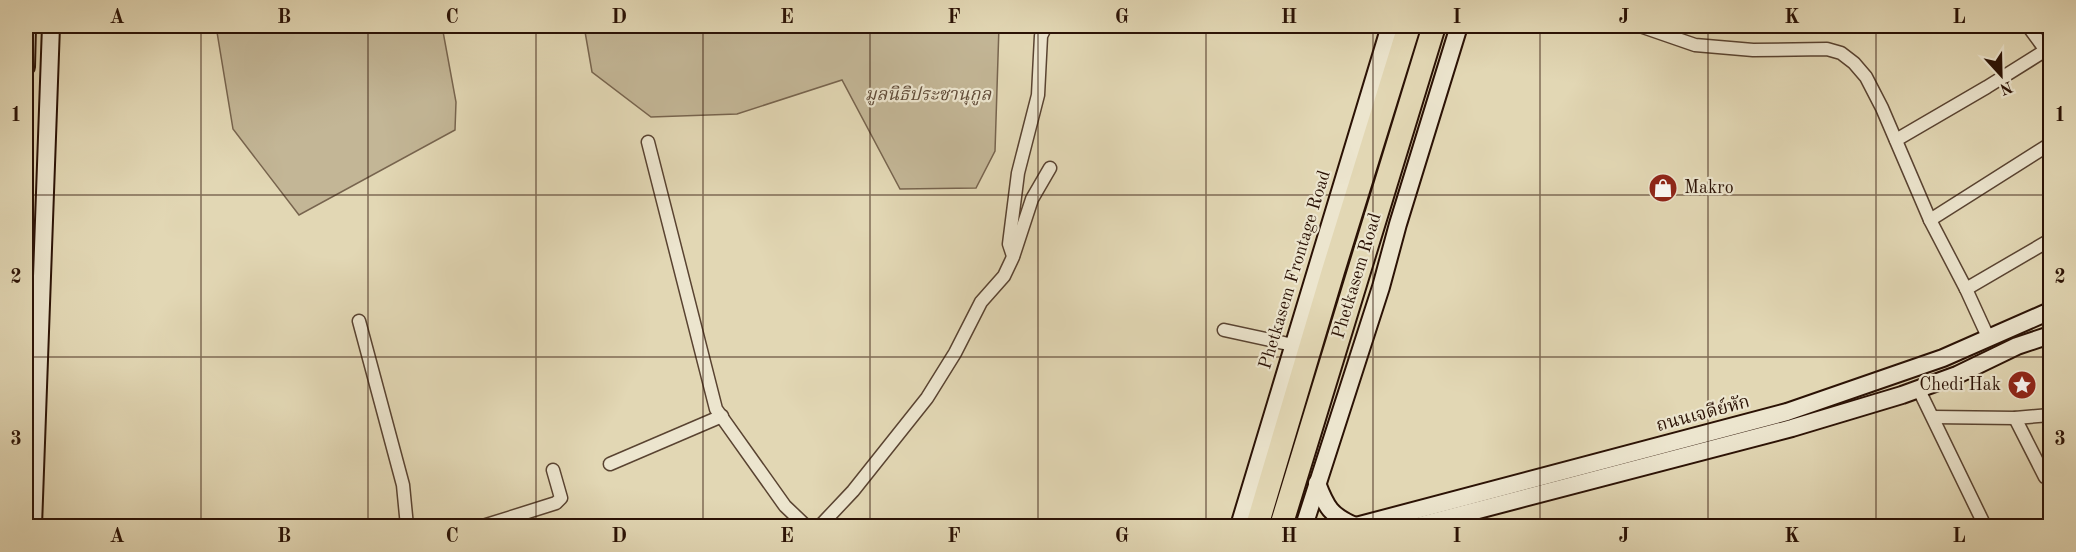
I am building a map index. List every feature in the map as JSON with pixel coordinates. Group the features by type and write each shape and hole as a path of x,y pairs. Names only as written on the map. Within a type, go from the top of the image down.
{"highway":[{"name":"Phetkasem Road","path":"1257,526 1409,26"},
{"name":"Phetkasem Road","path":"1281,526 1434,26"}],"main road":[{"path":"26,67 27,26"},
{"path":"33,526 51,26"},
{"name":"Phetkasem Frontage Road","path":"1239,526 1390,26"},
{"path":"1304,526 1381,287 1459,26"},
{"name":"ถนนเจดีย์หัก","path":"1355,526 1787,412 1942,358 2050,311"},
{"name":"ถนนเจดีย์หัก","path":"1417,526 1792,428 1919,390 1957,375 2017,346 2050,335"},
{"path":"1317,483 1329,510 1339,519 1355,526"},
{"path":"1226,526 1232,514 1247,499"}],"street":[{"path":"1013,257 1009,244 1018,173 1038,95 1041,36 1046,26"},
{"path":"1640,26 1695,45 1753,51 1827,50 1841,53 1854,63 1866,77 1930,220 1988,337"},
{"path":"1896,140 2048,53 2028,26"},
{"path":"648,142 716,409 785,506 806,526"},
{"path":"1930,220 2050,144"},
{"path":"820,526 853,491 925,401 955,353 981,302 1004,276 1013,257 1032,199 1050,168"},
{"path":"1966,290 2050,240"},
{"path":"359,321 403,485 407,526"},
{"path":"1224,330 1293,345"},
{"path":"1919,390 1985,526"},
{"path":"610,464 722,416"},
{"path":"1932,417 2050,416"},
{"path":"2015,418 2045,477 2050,475"},
{"path":"483,526 556,503 561,498 553,470"}],"green space":[{"path":"216,26 442,26 456,102 455,130 299,215 233,129"},
{"name":"มูลนิธิประชานุกูล","path":"584,26 999,26 995,151 976,188 900,189 842,80 737,114 651,117 592,72"}],"place":[{"name":"Makro","path":"1663,188"},
{"name":"Chedi Hak","path":"2022,385"}]}
